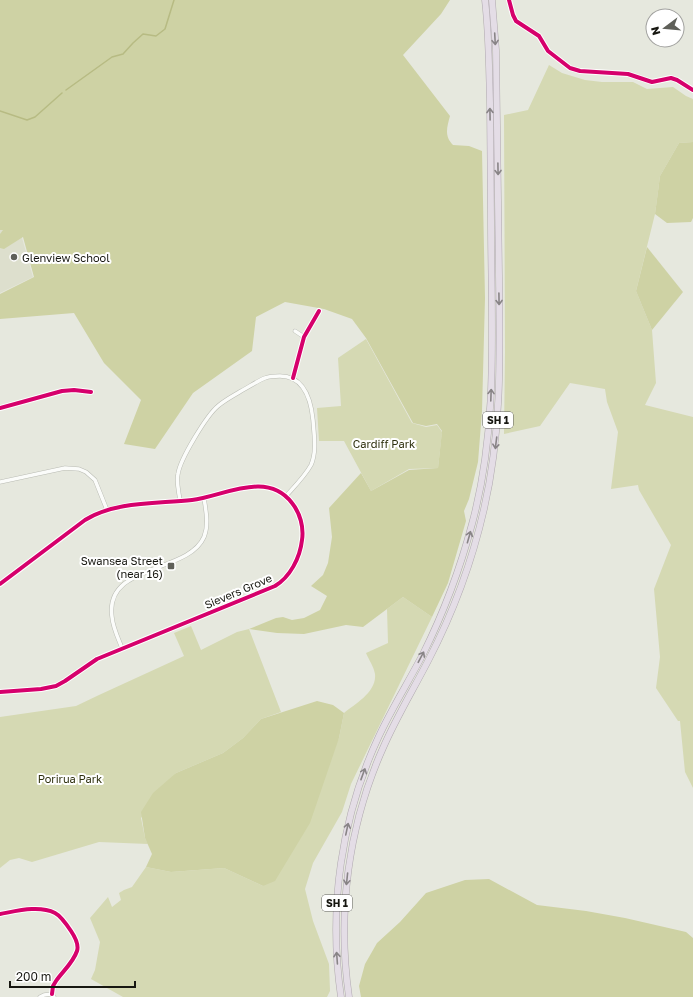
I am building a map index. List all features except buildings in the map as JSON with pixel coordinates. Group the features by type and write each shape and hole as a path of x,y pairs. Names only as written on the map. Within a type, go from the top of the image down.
{"highway":[{"name":"SH 1","path":"341,997 336,944 336,914 340,869 352,811 364,773 378,737 424,652 452,588 473,521 486,457 491,404 492,354 489,72 485,0"},
{"name":"SH 1","path":"349,997 345,949 345,910 350,859 360,813 368,785 382,749 428,662 457,598 474,547 485,506 493,465 498,416 500,368 496,68 492,0"}],"street":[{"path":"509,0 516,20 539,36 548,51 570,68 580,71 628,74 652,82 671,78 693,90"},
{"path":"293,378 304,337 319,311"},
{"path":"295,331 304,337"},
{"path":"0,584 85,520 107,510 119,507 180,501 204,498 254,486 269,488 286,496 311,464 314,452 312,415 309,398 301,384 293,378 285,376 265,378 218,406 210,414 194,439 180,467 178,480 180,501"},
{"path":"0,408 62,391 74,390 90,392"},
{"path":"0,482 65,468 79,469 86,472 95,480 107,510"},
{"name":"Sievers Grove","path":"0,692 41,689 56,686 69,679 92,662 122,648 275,586 289,572 297,558 303,534 297,511 286,496"},
{"path":"122,648 114,628 111,615 112,604 116,594 122,586 130,580 185,556 197,547 204,538 207,526 207,514 204,498"},
{"path":"0,914 26,910 48,911 56,914 73,934 78,948 74,958 56,982 53,995 44,995 40,997"}],"shaded area":[{"name":"Glenview School","path":"0,210 22,238 33,277 0,293"}],"green space":[{"path":"0,0 450,0 441,14 403,55 450,116 447,135 450,142 453,145 469,146 482,151 485,298 482,411 478,462 469,499 464,511 466,521 448,583 432,617 403,597 363,627 346,625 304,634 277,633 249,629 276,618 283,617 292,620 304,618 320,610 327,596 311,586 323,575 328,563 332,537 329,508 361,473 371,491 409,470 438,468 442,431 437,424 426,426 413,423 366,338 352,319 324,309 285,302 256,317 252,351 193,393 155,449 124,444 141,400 104,363 74,313 0,319 0,294 34,277 23,237 4,249 0,248 0,234 3,230 0,230"},
{"path":"549,65 562,73 585,80 602,82 633,82 647,89 673,87 693,99 693,142 679,143 660,176 655,214 636,291 652,330 656,383 645,405 693,417 693,788 685,772 680,721 678,721 656,688 660,657 654,589 671,545 639,490 638,485 611,489 618,432 607,402 605,389 570,383 540,426 504,434 504,115 528,110"},
{"path":"693,142 693,218 691,222 667,223 655,214 660,176 679,143"},
{"path":"647,247 683,292 652,330 636,291"},
{"name":"Cardiff Park","path":"366,339 412,423 426,427 437,425 442,432 438,468 409,469 371,491 344,441 319,441 317,408 341,406 338,358"},
{"path":"403,597 432,617 351,784 342,812 313,863 305,889 313,921 329,964 330,991 327,997 123,997 91,979 95,970 100,942 90,918 108,897 112,907 121,900 119,893 132,887 146,867 171,872 224,868 263,886 339,738 344,713 364,697 373,686 375,674 373,666 366,653 388,643 387,609"},
{"name":"Porirua Park","path":"191,626 201,650 237,632 249,629 281,712 261,719 243,738 223,753 176,773 141,818 145,838 148,844 99,842 32,862 19,858 10,860 0,868 0,717 76,706 184,656 174,633"},
{"path":"317,701 333,705 344,713 339,738 310,823 275,881 263,886 224,868 171,872 146,867 152,854 145,838 141,812 153,793 176,773 223,753 243,738 261,719"},
{"path":"489,879 537,905 586,911 625,918 686,932 693,938 693,997 361,997 359,986 365,964 377,943 400,922 426,893 465,880"}],"waterway":[{"path":"66,90 112,57 123,54 143,34 156,36 165,29 174,0"},
{"path":"0,111 27,120 35,117 62,93"}],"cycle path":[{"path":"509,0 516,21 539,36 548,51 570,68 580,71 628,74 652,82 671,78 693,90"},
{"path":"293,378 304,337 319,311"},
{"path":"0,408 62,391 74,390 91,392"},
{"path":"0,584 85,520 110,509 123,506 192,500 231,490 258,486 270,488 282,493 295,507 302,525 302,540 297,560 285,578 275,586 97,659 56,686 41,689 0,692"},
{"path":"0,914 28,909 42,909 55,913 59,916 71,931 76,941 77,951 73,959 53,986 52,994"}],"place":[{"name":"Glenview School","path":"14,257"},
{"name":"Swansea Street (near 16)","path":"171,566"}]}
